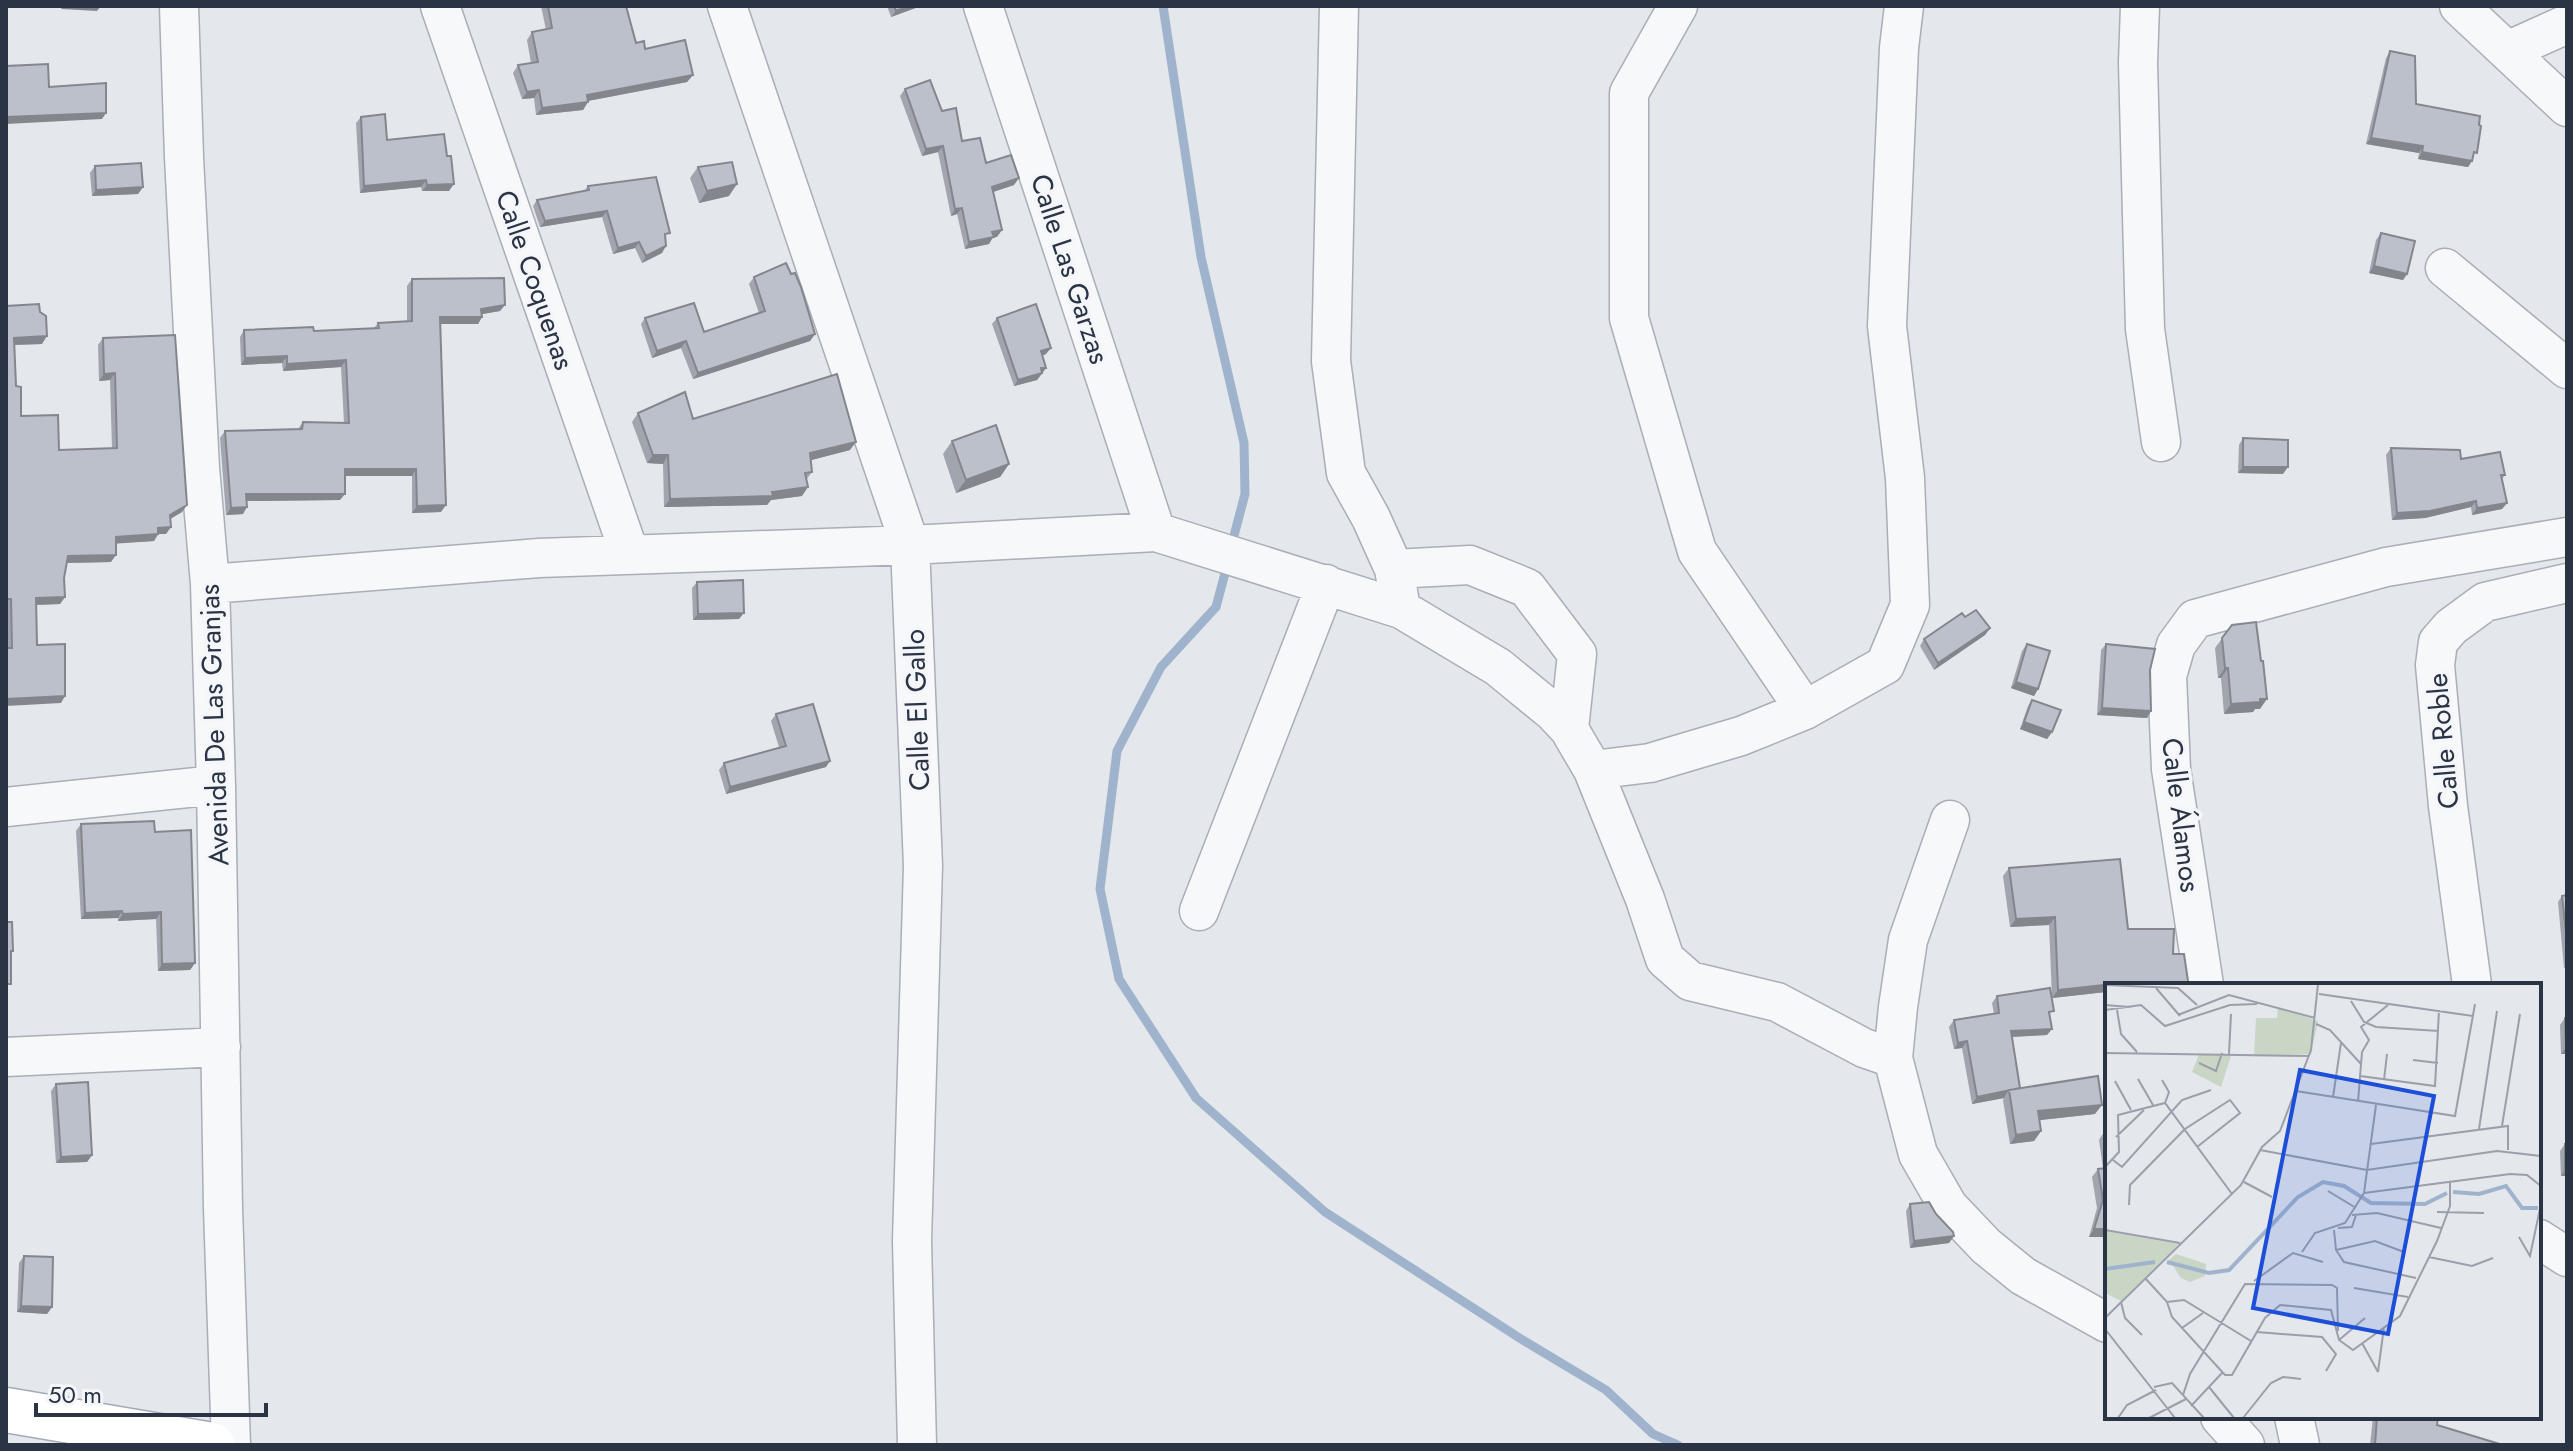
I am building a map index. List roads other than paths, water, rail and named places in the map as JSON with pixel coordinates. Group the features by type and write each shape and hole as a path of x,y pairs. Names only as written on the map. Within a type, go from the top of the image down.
{"main road":[{"path":"6,1410 212,1445"}],"street":[{"name":"Avenida De Las Granjas","path":"179,6 198,422 210,584 231,1445"},
{"name":"Calle Coquenas","path":"440,6 630,555"},
{"name":"Calle El Gallo","path":"727,6 910,545 923,866 912,1241 917,1445"},
{"name":"Calle Las Garzas","path":"983,6 1156,532"},
{"path":"1339,6 1331,361 1346,473 1394,569 1401,609"},
{"path":"1678,6 1629,93 1629,318 1697,551 1805,710"},
{"path":"1593,770 1650,763 1741,736 1805,710 1885,665 1910,605 1905,478 1887,326 1899,48 1904,6"},
{"path":"2140,6 2138,63 2145,329 2161,442"},
{"path":"2459,6 2567,107"},
{"path":"2507,51 2567,24"},
{"path":"2445,268 2567,369"},
{"path":"210,584 539,558 910,545 1156,532 1401,609 1498,667 1569,729 1593,770 1645,899 1665,959 1690,981 1777,1002 1864,1048 1893,1058"},
{"name":"Calle Álamos","path":"2204,983 2171,769 2167,676 2176,645 2195,619 2386,567 2567,537"},
{"path":"1394,569 1470,565 1527,588 1577,654 1569,729"},
{"name":"Calle Roble","path":"2472,983 2447,791 2435,665 2438,642 2451,627 2485,602 2567,583"},
{"path":"1199,911 1326,584"},
{"path":"6,807 216,785"},
{"path":"1950,820 1908,940 1893,1058 1918,1154 1948,1206 1986,1246 2023,1276 2105,1322"},
{"path":"6,1057 221,1047"},
{"path":"2541,1240 2567,1257"},
{"path":"2222,1419 2245,1445"},
{"path":"2294,1419 2300,1445"}],"waterway":[{"path":"1163,6 1201,257 1244,443 1245,494 1231,547"},
{"path":"1228,562 1216,607 1161,667 1117,751 1100,889 1119,979 1196,1098 1325,1212 1521,1339 1606,1390 1653,1434 1678,1445"}]}
